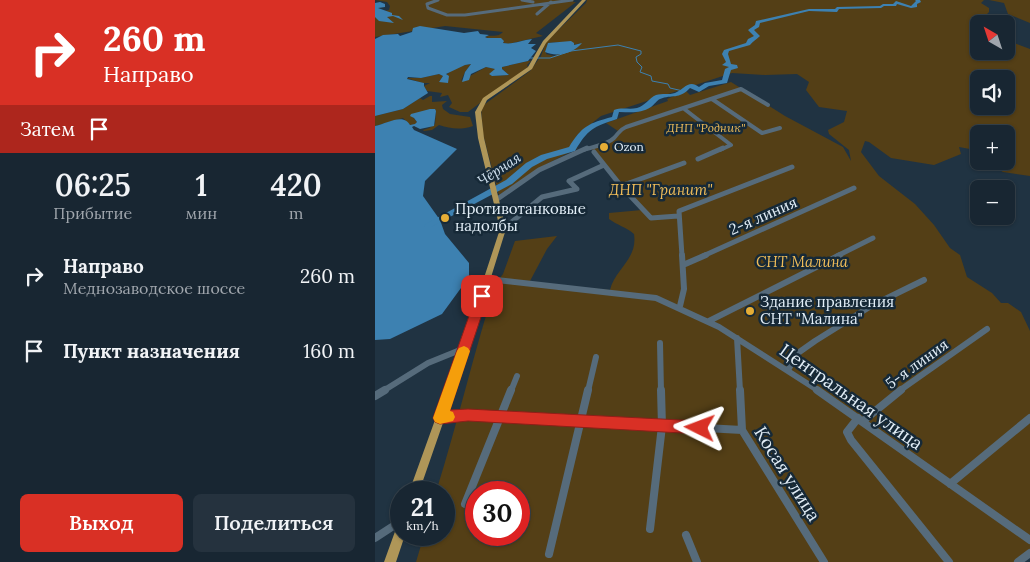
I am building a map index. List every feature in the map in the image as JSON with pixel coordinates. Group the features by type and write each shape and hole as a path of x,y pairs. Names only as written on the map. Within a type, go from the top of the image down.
{"main road":[{"path":"418,481 465,348 503,229 481,138 478,112 485,99 526,72 537,57 544,42 584,0"},
{"path":"390,562 396,546"}],"street":[{"path":"438,0 427,4 428,8 447,15 465,16 550,1 572,0"},
{"path":"522,0 537,4"},
{"path":"537,14 550,1"},
{"path":"496,199 539,170 593,150 614,138 621,129 741,89 768,105"},
{"path":"712,99 762,133 780,128"},
{"path":"683,108 731,145 698,158"},
{"path":"593,150 621,186 651,218 678,214 792,167"},
{"path":"621,186 684,163"},
{"path":"503,229 542,198 577,189 569,181 604,165"},
{"name":"2-я линия","path":"683,266 854,188"},
{"path":"678,214 684,289 680,306"},
{"path":"709,321 842,252 873,238"},
{"name":"Центральная улица","path":"488,279 656,298 680,306 709,321 788,370 1030,540"},
{"path":"788,370 798,352 871,306 924,280"},
{"name":"5-я линия","path":"861,420 893,395 987,329"},
{"name":"Косая улица","path":"737,338 742,430 824,562"},
{"path":"650,529 662,426 661,343"},
{"path":"375,396 428,362 465,348"},
{"path":"549,554 596,357"},
{"path":"474,481 517,376"},
{"path":"440,418 468,415 742,430"},
{"path":"950,484 1030,418"},
{"path":"861,420 847,432 851,440 949,562"},
{"path":"375,538 390,528"},
{"path":"686,535 697,562"},
{"path":"1018,562 1030,552"}],"green space":[{"path":"375,0 574,0 573,2 576,2 536,33 543,36 508,44 485,37 499,35 503,32 445,26 375,37 375,13 389,10 390,6 387,2"},
{"path":"587,0 984,0 981,3 989,8 989,12 986,15 970,15 970,60 1015,60 1015,43 1030,49 1030,176 1000,170 1015,170 1015,125 970,125 970,149 959,147 961,154 934,165 891,158 865,141 861,152 879,176 915,204 934,225 950,248 960,255 967,277 992,293 1001,303 1008,303 1021,312 1030,331 1030,553 1018,562 416,562 421,546 455,546 455,481 439,481 497,280 610,290 616,276 633,250 634,234 609,219 609,213 642,210 590,147 614,138 618,131 606,123 668,101 667,99 686,91 690,95 731,82 785,116 843,147 851,161 849,150 829,134 828,130 844,122 847,111 819,107 806,90 809,82 797,74 732,73 601,116 577,135 572,145 578,148 543,166 499,195 483,134 481,107 530,71 541,56 546,42","holes":["559,42 573,45 581,43 554,56 546,54 548,43"]},
{"path":"989,0 1030,0 1030,23 1015,17 1015,15 1008,14 1004,3"},
{"path":"531,61 527,65 528,67 468,112 460,112 449,107 452,103 448,95 440,97 442,93 427,91 424,86 430,83 406,78 421,78 439,74 443,76 439,82 453,70 471,64 461,81 486,67 496,69 490,74 492,76 509,75 502,67"},
{"path":"432,96 432,102 447,101 442,105 443,109 450,114 470,117 473,126 456,128 439,125 432,130 424,131 435,124 436,111 412,116 417,122 416,124 410,125 403,118 375,126 375,116 403,109 420,98 423,100"},
{"path":"557,236 547,249 530,281 499,279 503,274 515,241"}],"water":[{"path":"375,3 385,4 385,7 378,8 392,13 392,15 399,16 403,20 393,16 387,17 394,23 379,21 375,17"},
{"path":"420,26 464,33 478,31 480,34 489,35 485,37 487,38 501,38 504,41 503,43 514,43 532,39 528,44 536,44 531,48 536,51 528,61 502,67 509,75 492,76 489,74 495,69 486,67 471,74 469,80 462,82 465,72 471,64 446,74 449,76 448,83 439,82 443,76 439,74 421,78 408,77 407,79 424,83 428,93 403,109 375,116 375,39 383,35 398,34 400,36 412,32 413,28"},
{"path":"571,41 574,45 582,43 566,53 550,54 545,52 548,43"},
{"path":"435,109 436,111 434,126 420,129 414,126 412,127 414,130 457,149 425,181 423,196 440,220 445,234 469,263 469,277 442,314 390,339 375,340 375,126 399,119 407,121 410,125 415,124 417,122 410,116 411,114"}],"building":[{"path":"750,306 755,310 750,312 745,308"}],"waterway":[{"name":"Чёрная","path":"428,225 509,182 529,165 544,157 572,149 580,135 594,124 615,118 616,111 639,110 650,105 657,97 678,94 688,86 694,86 699,90 707,84 725,82 728,69 735,68 735,66 725,65 729,63 725,54 727,50 748,44 750,40 757,36 751,30 757,26 758,22 809,10 837,11 837,8 881,7 883,5 894,5 896,2 911,7 919,2 917,0"},
{"path":"530,58 550,58 571,51 618,45 641,51 641,54 636,57 637,62 642,67 640,72 651,76 652,81 668,84 670,88 683,91"}],"slow traffic":[{"path":"448,417 440,418 464,351"}],"place":[{"name":"Ozon","path":"604,147"},
{"name":"Противотанковые надолбы","path":"445,218"},
{"name":"Здание правления СНТ \"Малина\"","path":"750,311"}],"route":[{"path":"482,296 440,418 468,415 700,428"}],"park label":[{"name":"ДНП \"Родник\"","path":"706,128"},
{"name":"ДНП \"Гранит\"","path":"661,190"},
{"name":"СНТ Малина","path":"802,262"}]}
